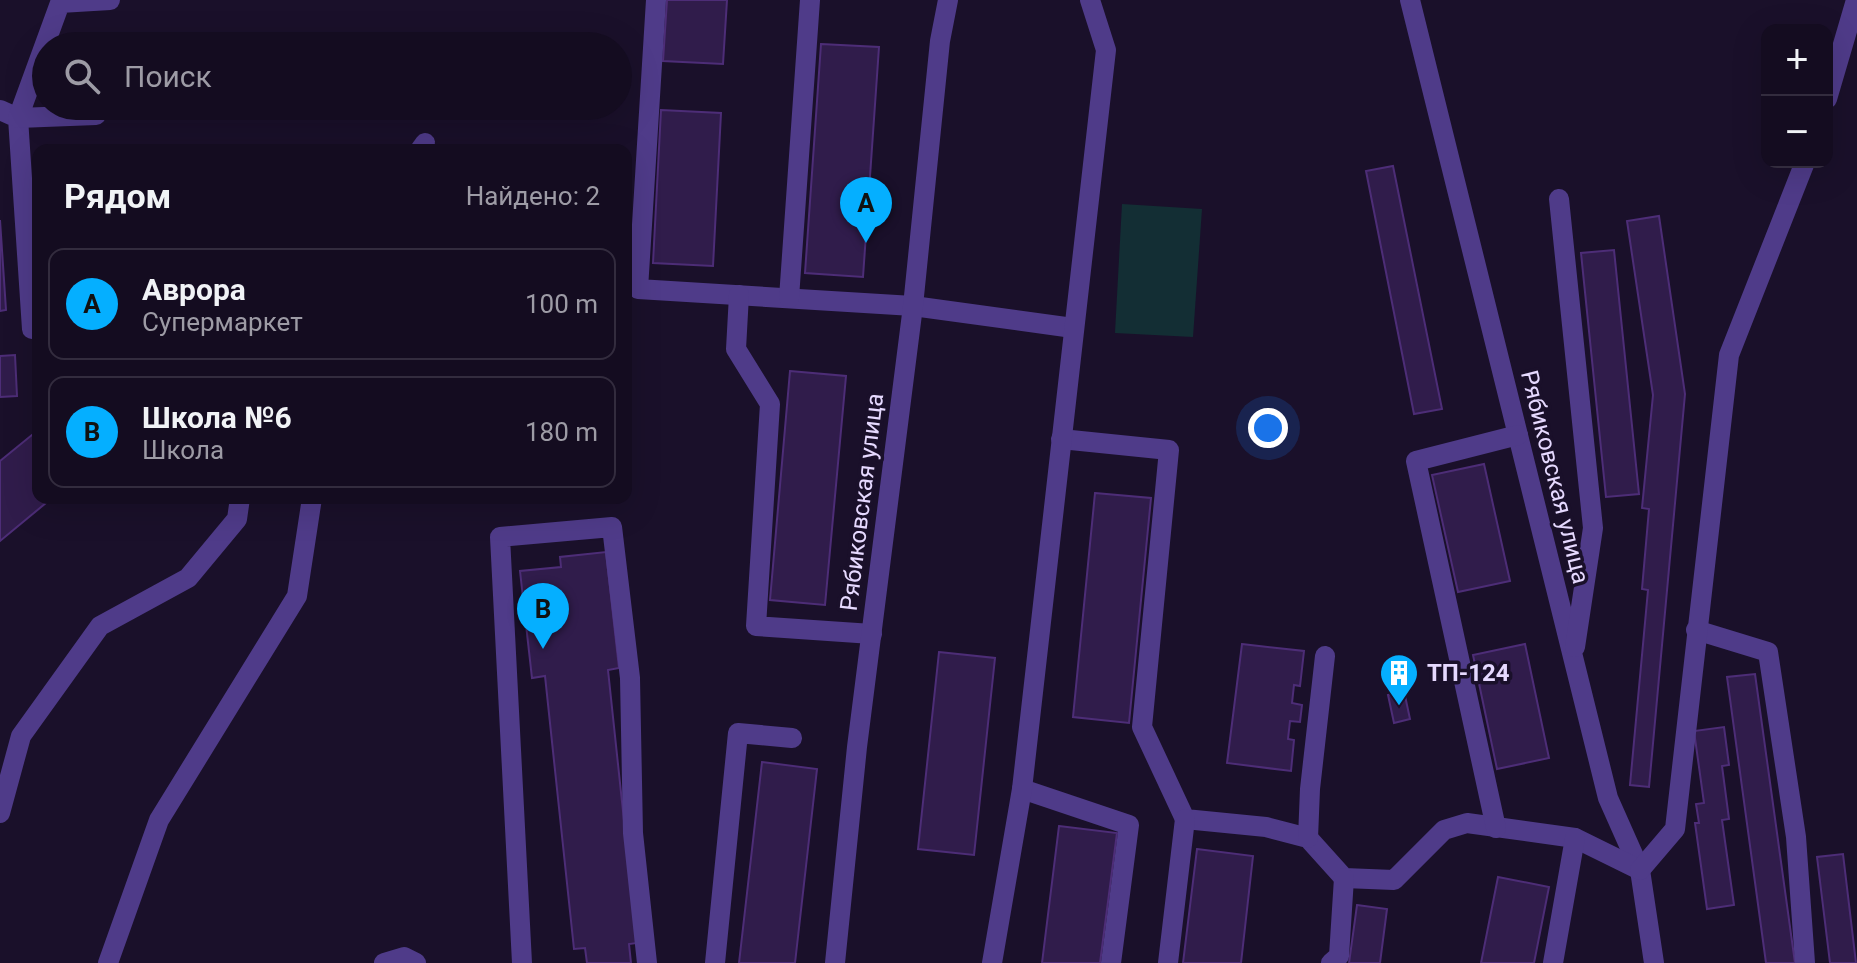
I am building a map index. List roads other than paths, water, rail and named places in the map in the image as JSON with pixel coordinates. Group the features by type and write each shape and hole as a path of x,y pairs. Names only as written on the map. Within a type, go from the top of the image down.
{"street":[{"path":"47,32 60,3 110,0"},
{"path":"656,0 638,289 913,306 1073,328"},
{"path":"789,298 810,0"},
{"name":"Рябиковская улица","path":"835,963 913,306 940,41 948,0"},
{"path":"992,963 1022,789 1106,50 1090,0"},
{"name":"Рябиковская улица","path":"1410,0 1608,798 1640,870 1654,963"},
{"path":"1828,96 1856,0"},
{"path":"32,64 9,114 32,329"},
{"path":"9,114 32,114"},
{"path":"1344,878 1394,880 1444,830 1467,823 1575,838 1640,870 1675,829 1729,355 1803,168"},
{"path":"1559,199 1593,528 1573,659"},
{"path":"739,295 736,349 770,404 756,626 872,634"},
{"path":"1496,828 1416,461 1518,435"},
{"path":"1061,439 1169,450 1142,727 1185,819 1168,963"},
{"path":"0,813 21,736 100,626 188,578 237,519 239,504"},
{"path":"108,963 159,820 297,596 311,504"},
{"path":"522,963 500,537 612,527 630,678 633,833 647,963"},
{"path":"1696,630 1768,652 1796,837 1805,963"},
{"path":"1308,838 1310,789 1325,656"},
{"path":"715,963 738,733 792,738"},
{"path":"1022,789 1129,825 1111,963"},
{"path":"1185,819 1266,827 1308,838 1344,878 1339,956 1331,963"},
{"path":"1553,963 1575,838"},
{"path":"384,963 404,957 416,963"}],"place":[{"name":"Аврора","path":"866,243"},
{"name":"Школа №6","path":"543,649"},
{"name":"ТП-124","path":"1399,707"}]}
